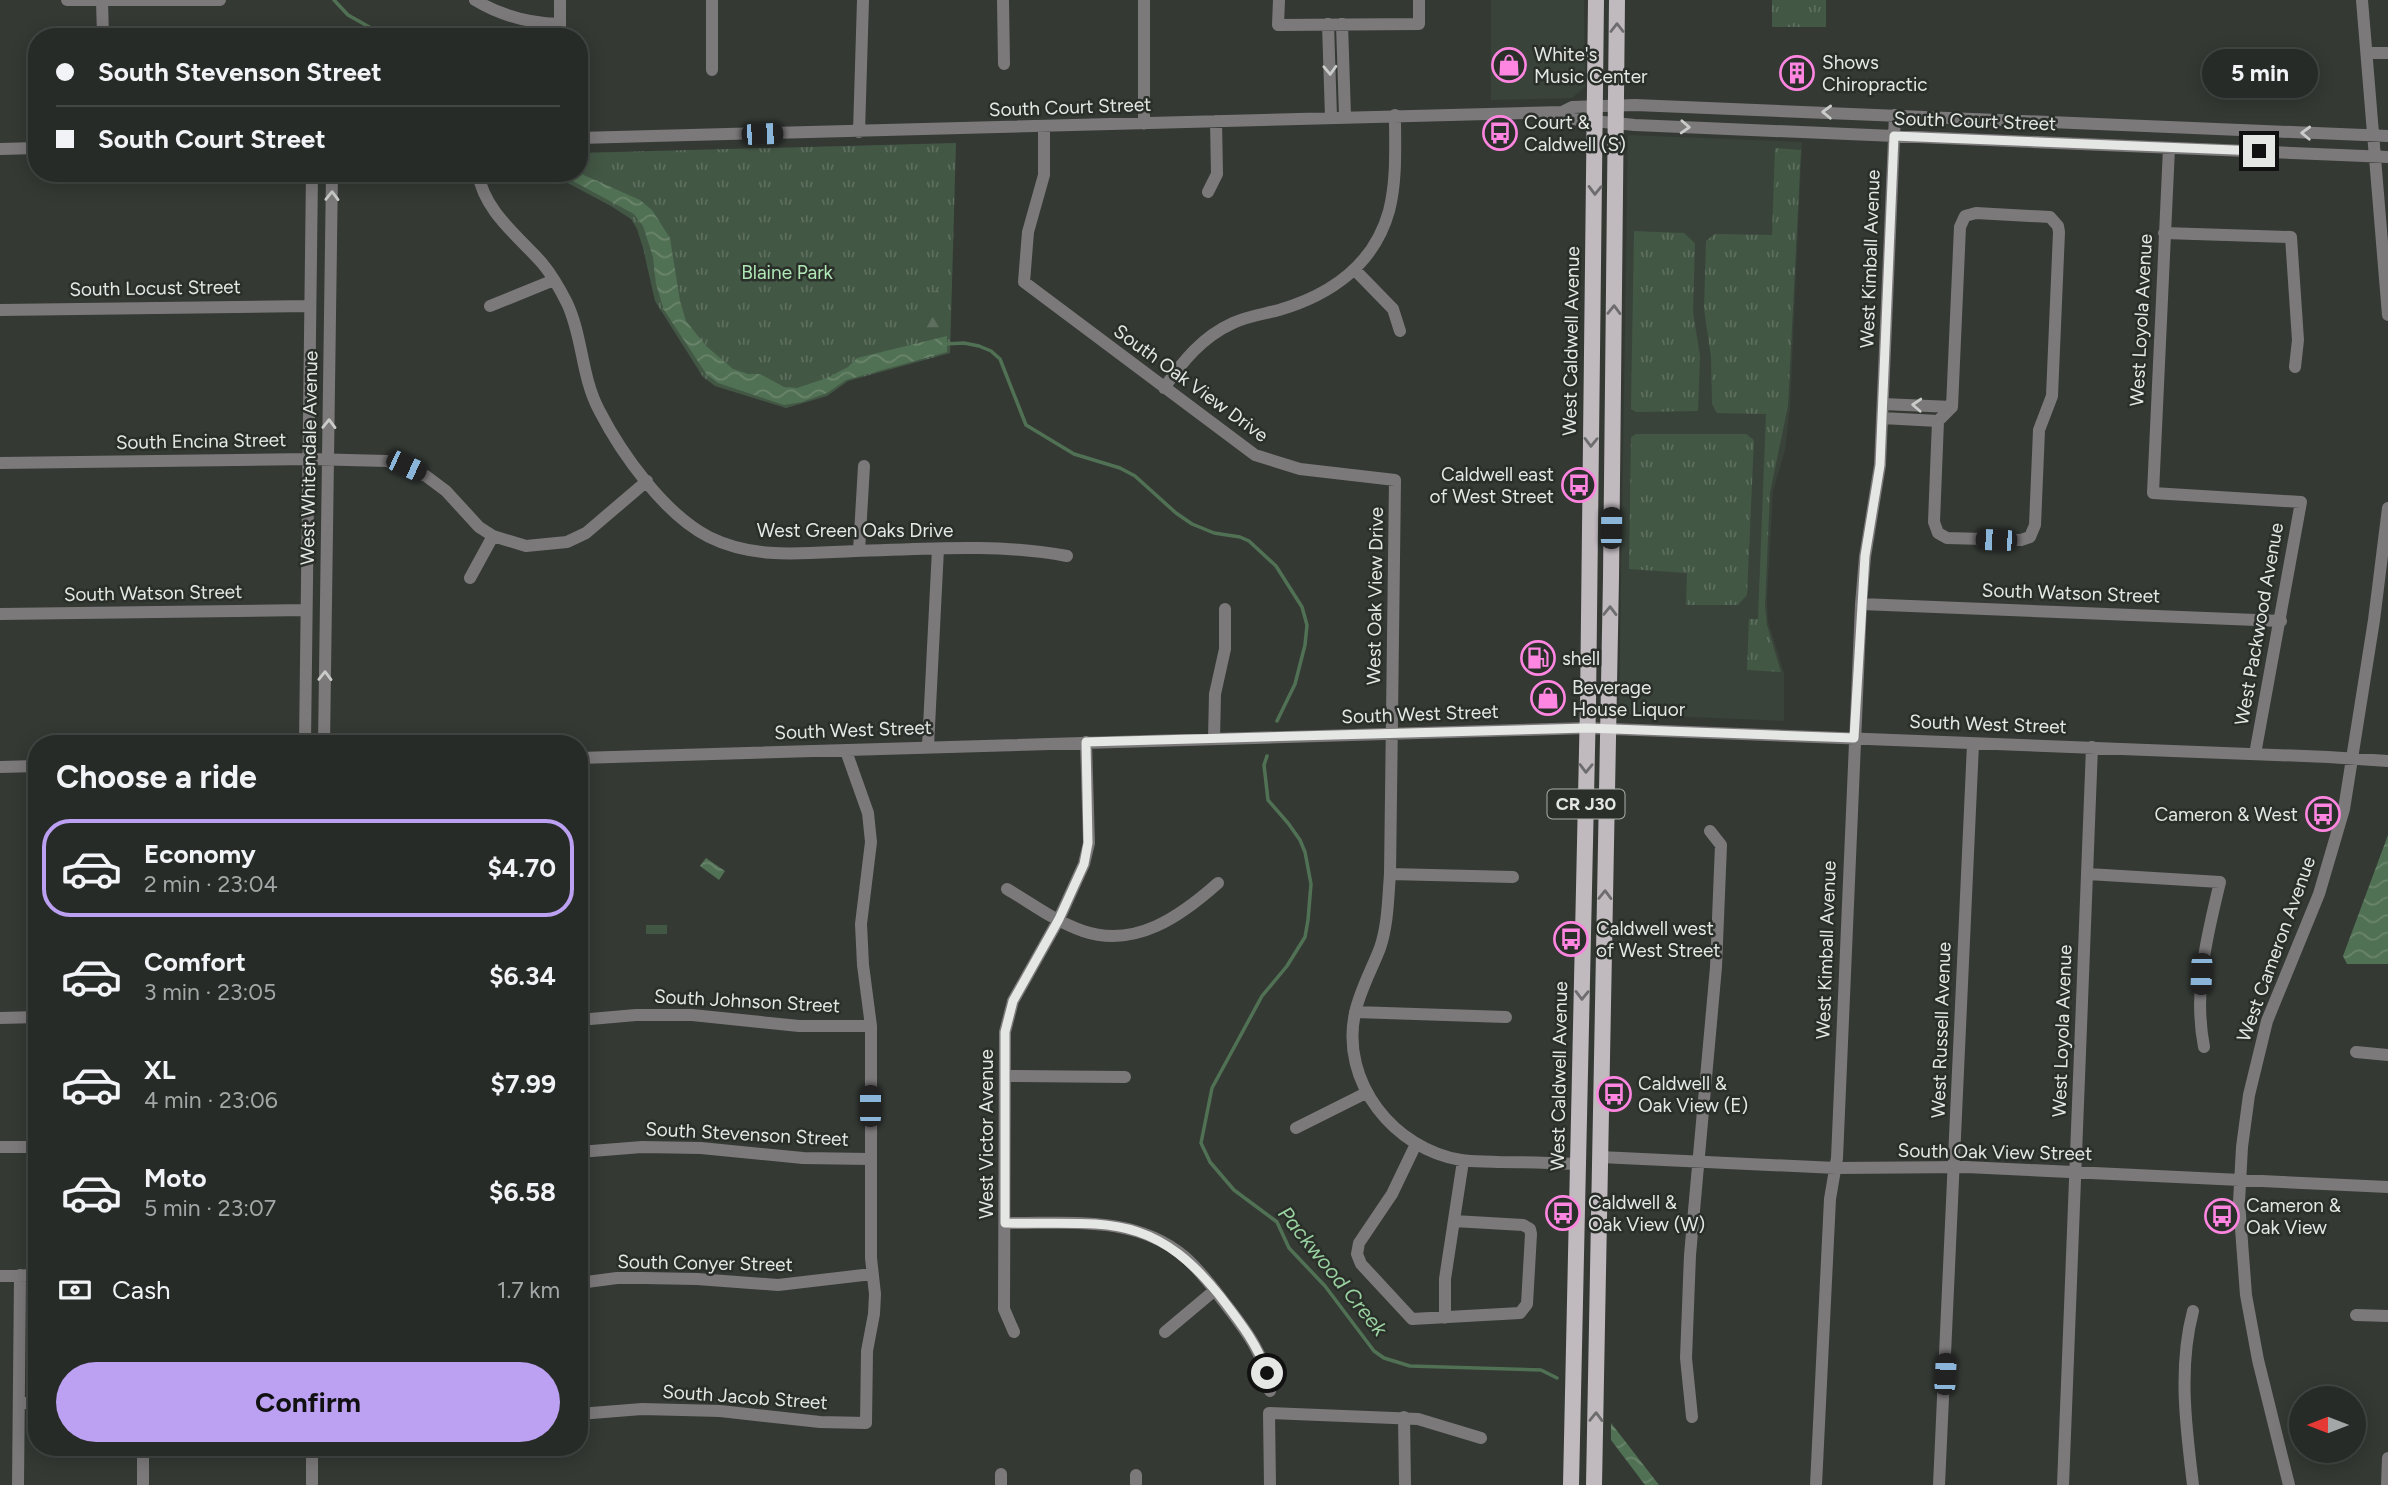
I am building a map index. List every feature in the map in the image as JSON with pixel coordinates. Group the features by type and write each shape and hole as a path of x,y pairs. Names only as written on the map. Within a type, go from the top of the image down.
{"main road":[{"name":"CR J30","path":"1596,0 1596,114"},
{"name":"CR J30","path":"1594,1485 1613,428 1617,0"},
{"name":"West Caldwell Avenue","path":"1571,1485 1587,728 1596,114"},
{"path":"1593,308 1603,333 1602,413 1605,421 1613,428"},
{"path":"1581,1038 1591,1069 1591,1147 1600,1157"}],"street":[{"path":"67,0 220,0"},
{"path":"475,0 504,15 550,28"},
{"path":"560,0 560,28"},
{"path":"712,0 712,70"},
{"path":"859,131 863,0"},
{"path":"1003,0 1004,64"},
{"path":"1144,0 1144,124"},
{"path":"1279,0 1278,24 1419,24 1419,0"},
{"path":"2362,0 2374,135 2381,157 2388,315"},
{"path":"102,1 103,28"},
{"path":"1328,24 1331,117"},
{"path":"1342,24 1345,116"},
{"path":"2367,53 2388,53"},
{"name":"South Court Street","path":"588,138 1395,115 1562,112 1572,119 1617,106 2388,136"},
{"name":"South Court Street","path":"1596,114 1616,124 2381,157"},
{"path":"1164,388 1184,359 1208,337 1233,323 1313,299 1337,285 1365,259 1388,214 1395,173 1395,115"},
{"name":"West Kimball Avenue","path":"1816,1485 1830,1199 1836,1168 1861,604 1865,556 1878,486 1895,115"},
{"path":"1208,192 1217,174 1216,121"},
{"name":"South Oak View Drive","path":"1044,127 1044,175 1028,232 1024,282 1255,455 1300,468 1395,480"},
{"path":"0,149 28,148"},
{"name":"West Loyola Avenue","path":"2169,148 2153,493 2301,502"},
{"name":"West Whitendale Avenue","path":"305,735 312,182"},
{"name":"West Whitendale Avenue","path":"324,735 332,182"},
{"name":"West Green Oaks Drive","path":"481,182 495,212 543,264 567,304 577,333 585,374 597,406 612,434 647,481 684,521 708,537 758,553 1009,549 1067,556"},
{"path":"1976,213 2050,217 2058,226 2059,232 2052,396 2039,428 2035,525 2030,537 2021,540 1947,538 1938,533 1934,522 1938,421 1952,407 1962,221 1965,216 1976,213"},
{"path":"2164,233 2291,237 2298,340 2295,368"},
{"path":"1355,270 1393,309 1400,331"},
{"path":"489,306 554,280"},
{"name":"South Locust Street","path":"0,310 310,306"},
{"path":"1883,404 1952,407"},
{"path":"1882,418 1938,421"},
{"name":"South Encina Street","path":"0,463 309,458 387,461 416,471 446,491 468,517 493,537 526,546 567,542 596,525 647,481"},
{"path":"859,551 864,466"},
{"name":"West Oak View Drive","path":"1395,480 1390,874 1387,915 1380,946 1356,1012 1353,1031 1354,1052 1366,1093 1385,1119 1416,1144"},
{"name":"West Packwood Avenue","path":"2255,754 2301,502"},
{"name":"West Cameron Avenue","path":"2289,1485 2250,1319 2241,1249 2240,1180 2245,1118 2260,1048 2277,994 2311,915 2342,818 2376,608 2388,508"},
{"path":"470,578 493,537"},
{"path":"928,746 938,549"},
{"name":"South Watson Street","path":"1861,604 2281,621"},
{"path":"1214,738 1215,694 1225,649 1225,609"},
{"name":"South Watson Street","path":"0,614 306,610"},
{"name":"South West Street","path":"588,758 1587,728 2388,761"},
{"name":"West Victor Avenue","path":"1014,1332 1004,1309 1005,1032 1013,1001 1059,919 1084,864 1088,843 1086,742"},
{"name":"West Russell Avenue","path":"1939,1485 1973,744"},
{"name":"West Loyola Avenue","path":"2063,1485 2092,747"},
{"path":"846,751 868,813 871,842 861,924 871,1026 872,1274"},
{"path":"0,767 28,766"},
{"path":"1692,1417 1686,1358 1690,1255 1716,967 1721,845 1710,831"},
{"path":"1390,874 1513,877"},
{"path":"2088,874 2220,882 2207,930 2201,974 2199,1023 2204,1047"},
{"path":"1007,889 1082,930 1104,935 1125,935 1168,922 1218,883"},
{"path":"1356,1012 1506,1017"},
{"name":"South Johnson Street","path":"588,1019 636,1015 692,1015 799,1026 871,1026"},
{"path":"0,1018 28,1017"},
{"path":"2356,1052 2388,1055"},
{"path":"1005,1076 1125,1077"},
{"path":"1296,1128 1366,1093"},
{"path":"1454,1221 1523,1224 1530,1229 1527,1304 1517,1315 1412,1319 1361,1264 1357,1254 1359,1243 1392,1194 1416,1144 1438,1155 1463,1161 1579,1164"},
{"path":"0,1147 28,1147"},
{"name":"South Stevenson Street","path":"588,1151 642,1147 701,1148 803,1158 870,1159"},
{"name":"South Oak View Street","path":"1600,1157 1836,1168 1955,1166 2388,1187"},
{"path":"1445,1318 1445,1279 1463,1161"},
{"path":"1005,1223 1110,1224 1152,1235 1169,1245 1186,1258 1215,1290 1251,1337 1265,1365 1270,1391"},
{"name":"South Conyer Street","path":"588,1282 644,1278 778,1285 872,1274"},
{"name":"South Jacob Street","path":"588,1414 642,1409 720,1411 820,1422 866,1423 867,1350 874,1314 872,1274"},
{"path":"0,1276 28,1276"},
{"path":"18,1485 20,1276"},
{"path":"1165,1332 1215,1290"},
{"path":"2193,1311 2187,1333 2185,1362 2193,1485"},
{"path":"2356,1315 2388,1316"},
{"path":"19,1403 28,1404"},
{"path":"1270,1485 1269,1413 1404,1417 1437,1423 1481,1438"},
{"path":"1404,1417 1405,1485"},
{"path":"143,1456 143,1485"},
{"path":"312,1456 312,1485"},
{"path":"2387,1485 2388,1458"}],"shaded area":[{"path":"1491,0 1584,0 1585,87 1572,98 1491,100"},
{"path":"1628,135 1802,142 1790,408 1785,450 1773,491 1767,599 1768,621 1784,673 1784,721 1619,714"}],"green space":[{"path":"1772,0 1826,0 1826,27 1772,27"},
{"name":"Blaine Park","path":"956,143 950,353 848,381 827,396 786,408 715,386 703,377 655,301 643,248 631,219 566,182 588,182 588,153"},
{"path":"1775,148 1801,150 1788,406 1770,492 1765,607 1767,625 1781,672 1747,670 1749,619 1758,619 1766,414 1717,413 1712,404 1711,357 1704,309 1706,241 1715,234 1772,235"},
{"path":"1634,231 1684,233 1695,243 1693,312 1700,356 1698,411 1636,412 1631,409"},
{"path":"941,288 941,327 927,335 915,324 926,299"},
{"path":"1636,434 1746,434 1754,440 1747,595 1738,605 1686,605 1687,573 1629,569 1631,437"},
{"path":"646,925 667,925 667,934 646,934"}],"water":[{"path":"588,177 640,200 652,210 670,238 680,301 686,321 706,346 733,369 748,374 760,374 784,387 797,388 827,378 848,367 857,358 947,336 947,352 846,380 827,393 784,405 718,383 707,375 664,310 656,284 653,257 643,226 634,214 575,182 588,182"},
{"path":"2388,835 2388,964 2347,964 2343,956"},
{"path":"706,858 725,871 719,880 700,866"},
{"path":"1611,1423 1659,1485 1645,1485 1611,1440"}],"waterway":[{"name":"Packwood Creek","path":"334,0 348,15 371,28"},
{"name":"Packwood Creek","path":"944,344 964,343 979,346 1000,359 1026,425 1074,454 1120,468 1135,476 1192,524 1214,533 1249,541 1276,566 1302,607 1307,625 1295,684 1277,721"},
{"name":"Packwood Creek","path":"1267,756 1264,765 1268,800 1288,823 1305,852 1311,884 1308,920 1305,937 1287,966 1262,996 1212,1088 1201,1143 1210,1162 1234,1190 1277,1222 1289,1248 1325,1286 1374,1351 1384,1358 1410,1366 1541,1370 1557,1378"}],"place":[{"name":"White's Music Center","path":"1509,65"},
{"name":"Shows Chiropractic","path":"1797,73"},
{"name":"Court & Caldwell (S)","path":"1500,133"},
{"name":"Caldwell east of West Street","path":"1579,485"},
{"name":"shell","path":"1538,658"},
{"name":"Beverage House Liquor","path":"1548,698"},
{"name":"Cameron & West","path":"2323,814"},
{"name":"Caldwell west of West Street","path":"1571,939"},
{"name":"Caldwell & Oak View (E)","path":"1614,1094"},
{"name":"Caldwell & Oak View (W)","path":"1563,1213"},
{"name":"Cameron & Oak View","path":"2222,1216"}],"route":[{"path":"1267,1373 1251,1337 1215,1290 1186,1258 1152,1235 1110,1224 1005,1223 1005,1032 1013,1001 1059,919 1084,864 1088,843 1086,742 1587,728 1854,738 1865,556 1880,465 1894,136 2259,151"}]}
